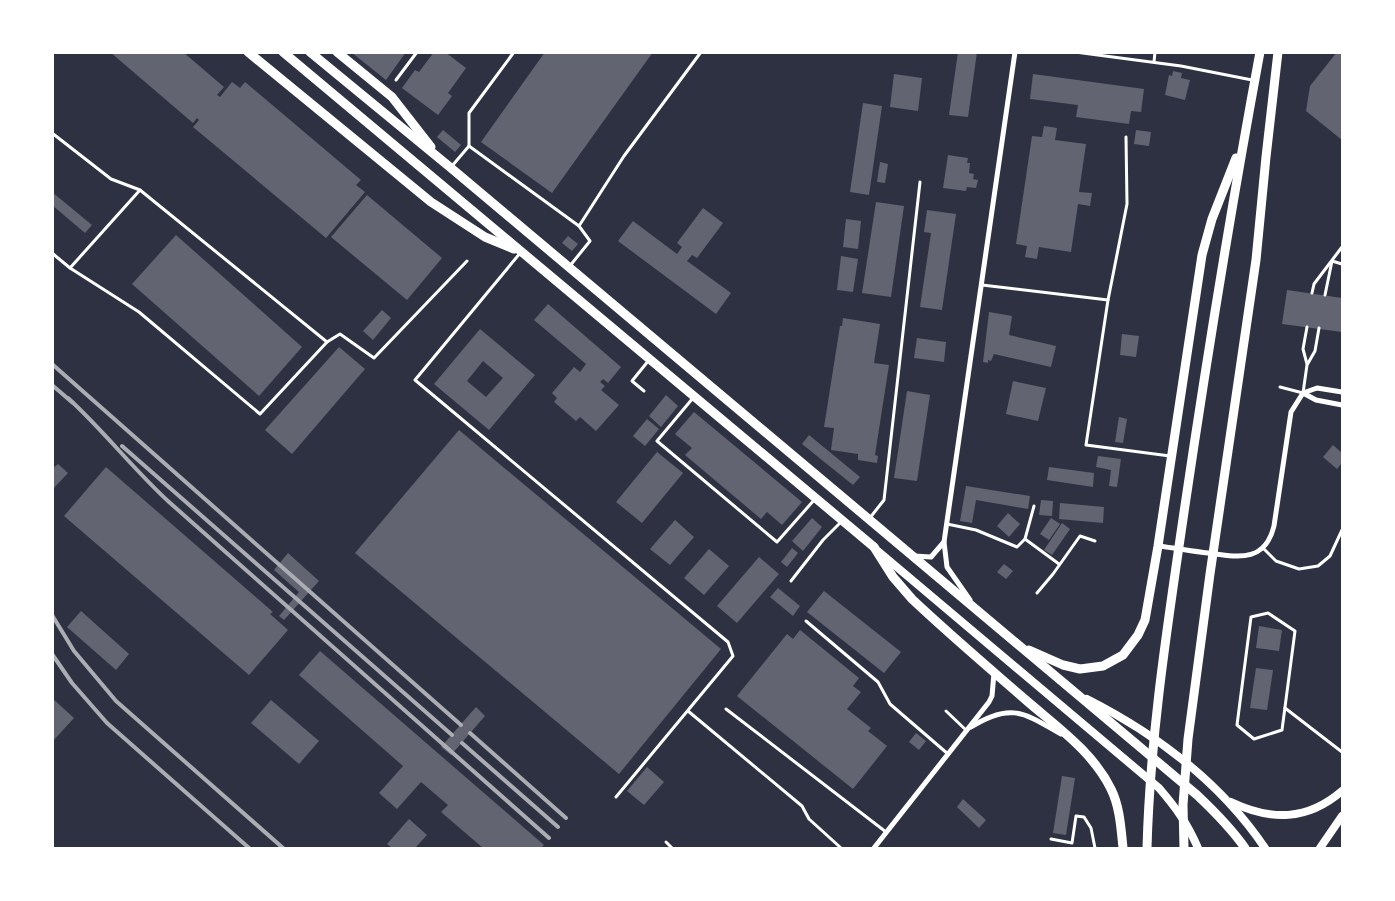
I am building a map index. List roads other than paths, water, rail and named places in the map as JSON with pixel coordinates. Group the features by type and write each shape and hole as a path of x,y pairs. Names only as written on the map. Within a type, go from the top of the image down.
{"main road":[{"path":"248,52 431,202 485,237 521,252"},
{"path":"283,52 874,547 893,577 912,599 1070,739 1096,766 1111,790 1120,820 1123,848"},
{"path":"310,52 451,168 1139,746 1211,808 1235,833 1245,848"},
{"path":"337,52 392,97 439,158"},
{"path":"1147,848 1148,801 1154,722 1200,404 1260,52"},
{"path":"1184,848 1183,805 1188,739 1256,260 1278,52"},
{"path":"1020,646 1063,666 1080,670 1103,666 1123,655 1138,635 1145,620 1158,546 1186,355 1207,234 1244,137"}],"street":[{"path":"979,612 947,567 944,542 1014,52"},
{"path":"1158,546 1238,557 1252,554 1262,548 1268,541 1274,526 1291,412 1303,393 1317,388 1342,392"},
{"path":"1303,393 1316,400 1342,405"},
{"path":"913,556 931,557 944,542"},
{"path":"874,547 1159,788 1180,812 1189,826 1198,848"},
{"path":"874,848 969,730 992,696 994,672"},
{"path":"1076,694 1113,712 1149,734 1228,800 1265,848"},
{"path":"969,730 987,717 1006,713 1018,713 1070,739"},
{"path":"1228,800 1247,810 1262,814 1291,815 1317,808 1342,791"},
{"path":"1320,848 1342,816"}],"lane":[{"path":"396,80 417,52"},
{"path":"451,168 469,146 470,113 514,52"},
{"path":"579,226 624,156 701,52"},
{"path":"1075,52 1154,62 1255,81"},
{"path":"1154,62 1155,52"},
{"path":"52,133 111,179 140,190 327,342"},
{"path":"1126,136 1127,204 1108,300 1086,445 1171,456"},
{"path":"469,146 579,226 590,241 569,268"},
{"path":"869,520 884,500 920,182"},
{"path":"70,268 140,190"},
{"path":"1312,293 1314,284 1342,247"},
{"path":"521,252 416,380 728,642 733,656 616,797"},
{"path":"52,253 70,268 139,312 260,414 327,342 340,334 374,358 467,261"},
{"path":"1332,261 1342,264"},
{"path":"1325,295 1332,261"},
{"path":"981,285 1108,300"},
{"path":"1307,327 1303,349 1307,365"},
{"path":"1280,388 1303,393 1307,365 1315,350 1319,328"},
{"path":"644,391 632,381 650,359"},
{"path":"694,397 657,441 759,527 777,542 815,498"},
{"path":"947,524 976,530 1017,547 1025,539 1034,506"},
{"path":"791,581 823,540 842,521"},
{"path":"1262,548 1276,561 1299,569 1318,566 1330,556 1342,530"},
{"path":"1037,593 1054,574 1059,564 1080,536 1094,541"},
{"path":"1025,539 1059,564"},
{"path":"1268,613 1295,631 1284,708 1282,730 1254,739 1237,725 1251,617 1268,613"},
{"path":"806,621 878,682 890,704 949,754"},
{"path":"1284,708 1342,752"},
{"path":"726,709 887,833"},
{"path":"688,711 802,806 809,819 840,848"},
{"path":"946,711 969,730"},
{"path":"1051,839 1072,843 1076,816 1084,817 1091,828 1095,848"},
{"path":"666,842 672,848"}],"railway":[{"path":"52,364 461,725"},
{"path":"52,385 73,403"},
{"path":"68,398 169,502 549,838"},
{"path":"122,446 452,735"},
{"path":"52,615 74,651 116,701 283,848"},
{"path":"52,654 72,683 107,723 249,848"},
{"path":"470,733 566,818"},
{"path":"462,743 558,827"}]}
